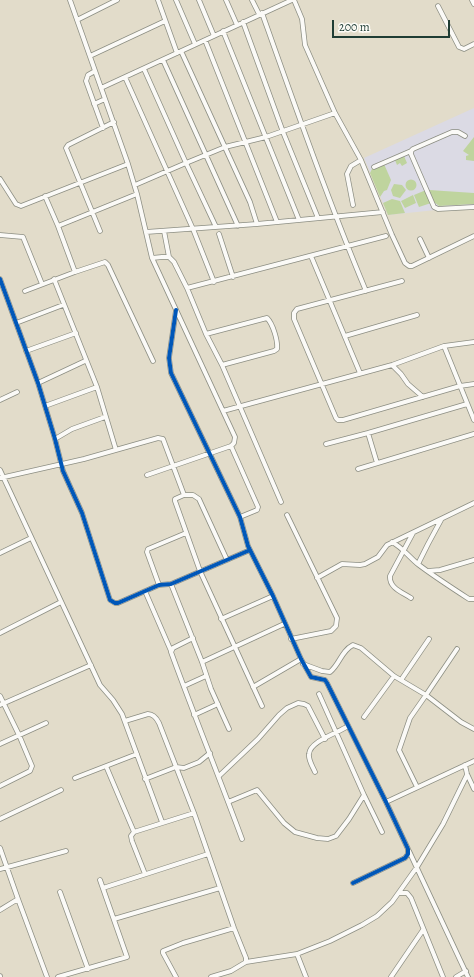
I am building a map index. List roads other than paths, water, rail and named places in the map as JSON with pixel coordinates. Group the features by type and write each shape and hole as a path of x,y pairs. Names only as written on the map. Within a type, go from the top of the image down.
{"street":[{"path":"70,0 135,185 152,258 235,437 231,446 147,475"},
{"path":"77,20 117,0"},
{"path":"158,0 165,21 179,52 250,202 257,224"},
{"path":"176,0 195,44"},
{"path":"199,0 214,36"},
{"path":"226,0 237,25"},
{"path":"252,0 261,14 366,291"},
{"path":"101,88 293,0 302,19 305,45 335,113 361,160 392,235 407,265 412,266 474,236"},
{"path":"438,6 459,47 464,49 474,44"},
{"path":"90,56 165,21"},
{"path":"243,22 283,132 318,218"},
{"path":"223,31 298,220"},
{"path":"205,40 244,142 277,222"},
{"path":"163,60 238,226"},
{"path":"144,68 216,227"},
{"path":"95,71 88,75 86,79 103,128"},
{"path":"125,77 193,229 214,282"},
{"path":"94,104 105,99"},
{"path":"135,185 205,154 225,147 283,132 335,113"},
{"path":"100,231 66,147 114,122"},
{"path":"374,167 452,132 458,132 464,136"},
{"path":"411,151 434,208 474,207"},
{"path":"354,205 347,174 351,166 361,160"},
{"path":"0,179 17,205 21,206 128,164"},
{"path":"58,226 137,194"},
{"path":"45,196 75,272"},
{"path":"146,232 238,226 383,212"},
{"path":"164,231 169,258"},
{"path":"219,234 233,277"},
{"path":"0,235 24,237 42,284"},
{"path":"187,288 386,236"},
{"path":"420,239 428,258"},
{"path":"311,256 360,373"},
{"path":"152,258 169,258 174,262 187,288 206,334 222,365 281,502"},
{"path":"25,291 105,262 108,265 153,361"},
{"path":"0,279 38,383 55,439 62,471 82,513 110,600 118,603 159,585 171,584 250,550"},
{"path":"54,280 76,334 85,362 97,387 116,450"},
{"path":"402,281 297,309 294,313 294,319 338,420 460,386 474,384"},
{"path":"16,323 63,305"},
{"path":"176,310 169,358 170,369 240,517 246,541 273,596 284,624 303,664 311,677 326,681 386,802 468,977"},
{"path":"345,336 417,314"},
{"path":"206,334 267,318 270,321 277,349 222,365"},
{"path":"26,351 76,334"},
{"path":"223,411 392,365 444,346 474,342"},
{"path":"444,346 474,420"},
{"path":"38,383 85,362"},
{"path":"392,365 408,384 423,396"},
{"path":"44,406 97,387"},
{"path":"0,400 17,392"},
{"path":"326,444 467,404"},
{"path":"55,439 72,429 106,417"},
{"path":"368,433 377,463"},
{"path":"358,469 474,434"},
{"path":"2,478 161,438 164,442 184,495"},
{"path":"231,446 258,506 257,510 240,517"},
{"path":"0,470 2,478 100,684 118,706 125,721 162,822"},
{"path":"227,560 200,499 193,495 184,495 175,498 200,571 262,706"},
{"path":"317,578 342,564 366,564 378,557 385,546 392,542 474,503"},
{"path":"287,515 317,578 335,611 337,618 336,626 331,631 291,639"},
{"path":"418,564 441,520"},
{"path":"411,598 391,585 390,576 414,532"},
{"path":"159,585 147,552 148,549 186,533"},
{"path":"0,553 31,538"},
{"path":"392,542 398,545 427,571 469,599 474,599"},
{"path":"427,571 440,570 474,560"},
{"path":"171,584 202,662 206,676 230,729"},
{"path":"145,591 171,651 242,839"},
{"path":"221,619 273,596"},
{"path":"0,633 61,602"},
{"path":"202,662 284,624"},
{"path":"171,651 172,648 192,638"},
{"path":"401,680 429,639"},
{"path":"303,664 322,671 330,672 336,668 347,649 353,646 361,648 394,676 426,695 461,722 474,729"},
{"path":"417,787 399,750 410,718 456,649"},
{"path":"253,687 301,659"},
{"path":"2,704 91,665"},
{"path":"184,686 206,676"},
{"path":"364,717 394,676"},
{"path":"318,694 382,832"},
{"path":"0,696 2,704 19,735 32,764 30,771 0,786"},
{"path":"194,714 218,704"},
{"path":"219,776 258,739 279,715 293,704 304,704 308,706 325,739"},
{"path":"125,721 151,714 159,723 194,813 234,928 245,954 246,962"},
{"path":"0,744 46,724"},
{"path":"315,772 309,758 309,752 314,744 336,734 348,726"},
{"path":"145,779 176,767 184,768 198,762 210,753"},
{"path":"76,778 137,754"},
{"path":"386,802 474,761"},
{"path":"464,765 467,776 474,789"},
{"path":"106,766 134,832"},
{"path":"211,977 231,971 246,962 297,954 330,941 372,919 384,910 399,893 417,867 443,824 467,776"},
{"path":"0,819 61,790"},
{"path":"228,802 257,790 284,823 295,832 317,838 328,839 336,836 364,795"},
{"path":"145,874 132,841 131,836 134,832 194,813"},
{"path":"0,848 47,977"},
{"path":"352,883 405,858 408,854 408,849"},
{"path":"0,869 66,851"},
{"path":"103,888 208,854"},
{"path":"58,977 127,957 100,880"},
{"path":"114,919 220,888"},
{"path":"60,892 88,968"},
{"path":"399,893 407,893 409,895 417,911 423,930 443,977"},
{"path":"0,910 18,899"},
{"path":"176,977 163,951 183,943 234,928"},
{"path":"391,977 423,930"},
{"path":"297,954 306,977"},
{"path":"456,977 466,971"}]}
